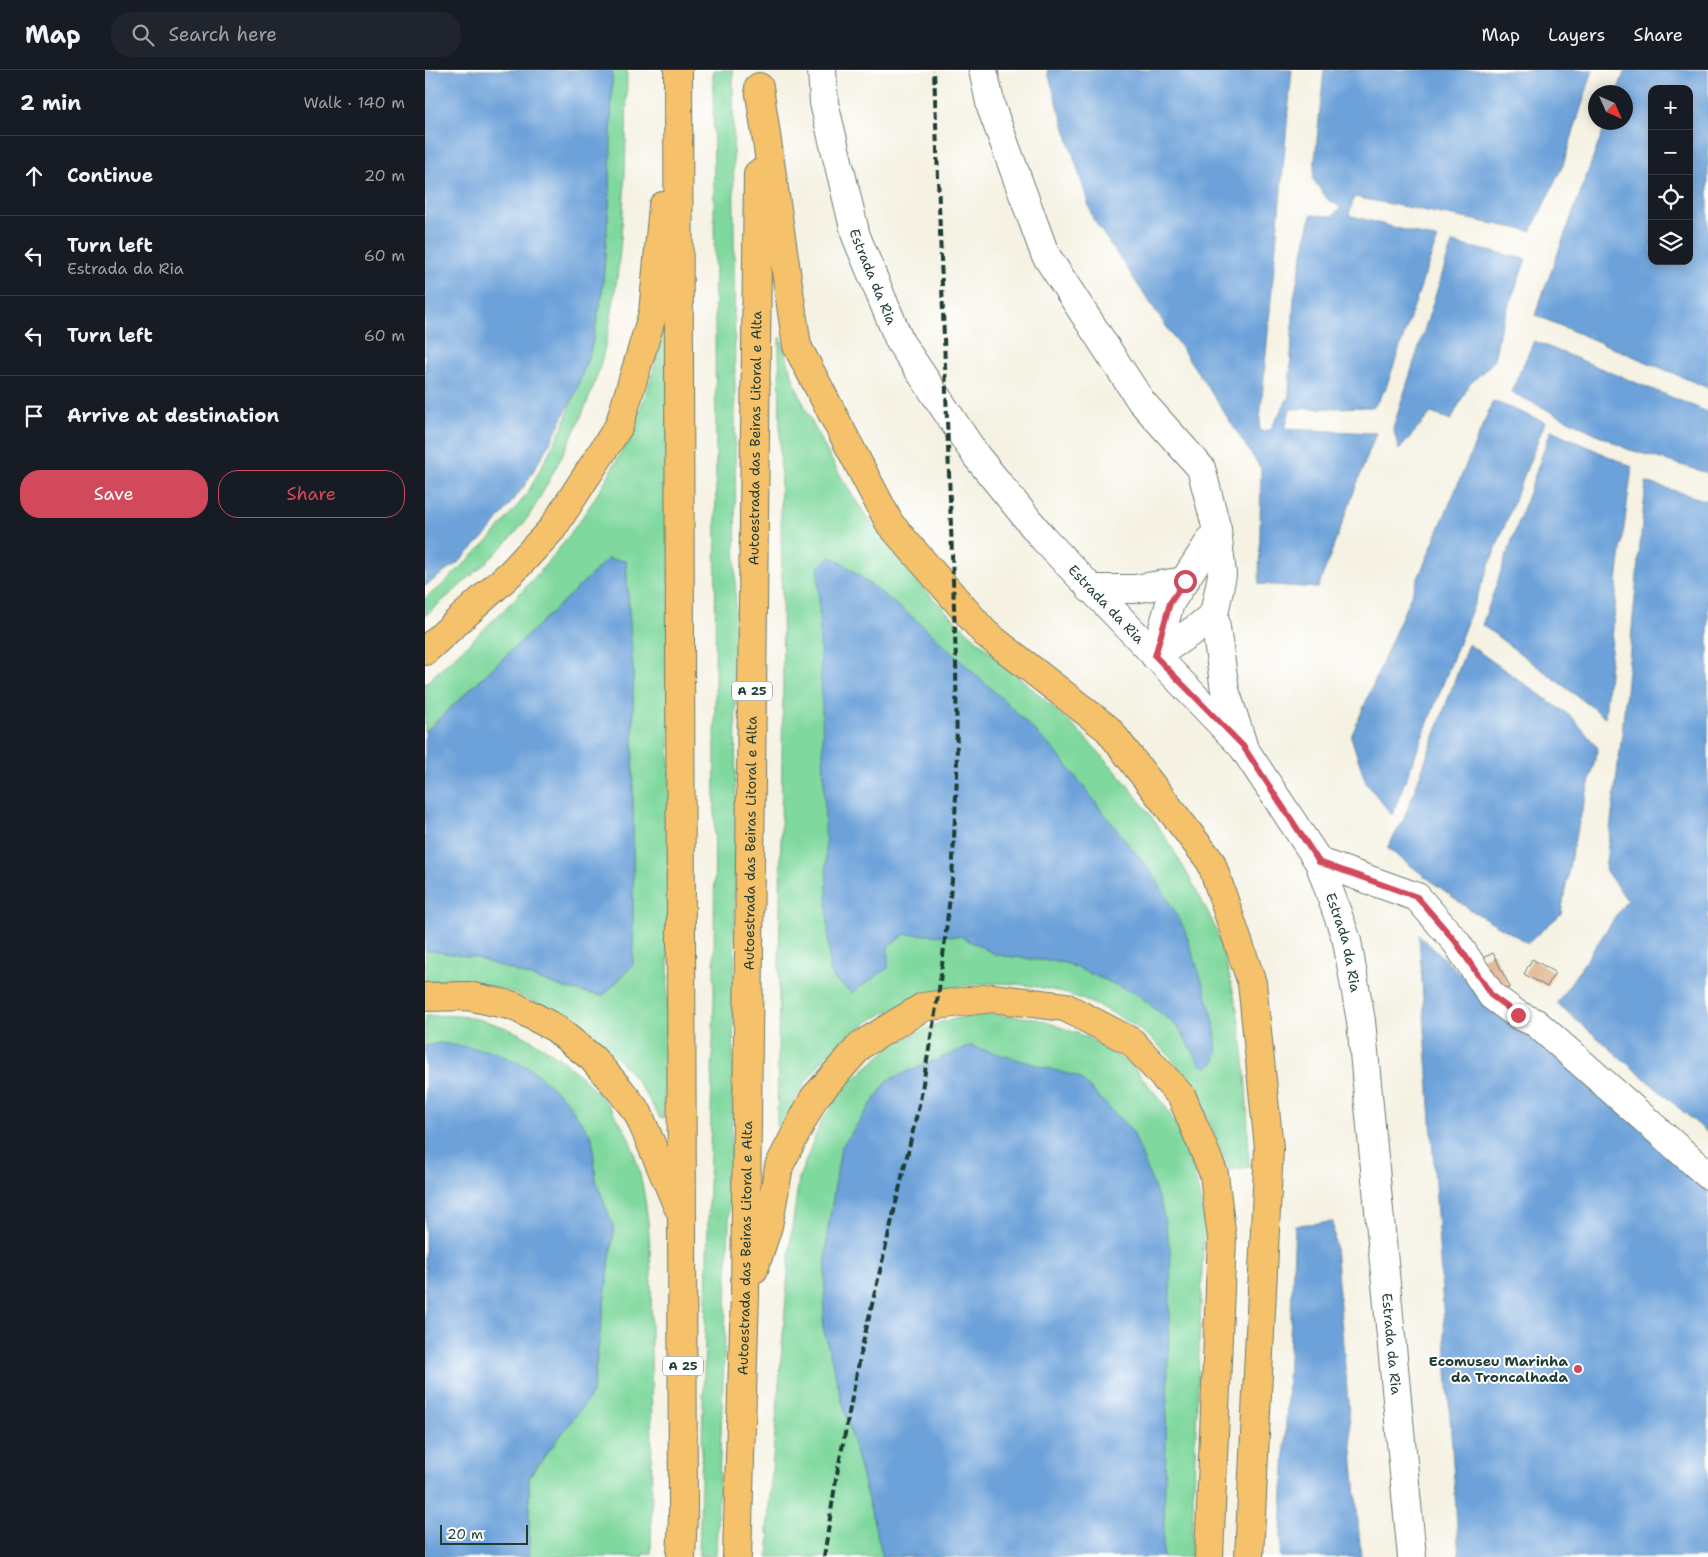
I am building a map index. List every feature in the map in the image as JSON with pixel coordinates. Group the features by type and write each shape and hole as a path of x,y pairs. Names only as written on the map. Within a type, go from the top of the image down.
{"highway":[{"path":"425,651 512,572 552,529 619,426 653,313 677,70"},
{"name":"A 25","path":"677,70 683,1516 681,1557"},
{"path":"759,79 797,346 891,524 985,633 1109,729 1211,862 1252,983 1269,1148 1249,1557"},
{"name":"Autoestrada das Beiras Litoral e Alta","path":"737,1557 740,1515 745,1294 759,79"},
{"path":"425,997 468,996 514,1006 555,1028 592,1058 638,1113 682,1216"},
{"path":"745,1294 768,1226 779,1166 814,1098 861,1045 923,1007 992,998 1065,1007 1132,1042 1182,1097 1214,1174 1222,1239 1209,1557"}],"street":[{"name":"Estrada da Ria","path":"822,70 824,103 856,236 900,342 977,457 1043,538 1243,746 1319,862 1347,940 1361,1021 1412,1557"},
{"path":"983,70 991,107 1045,254 1141,401 1201,468 1217,530 1222,575 1214,614 1225,690 1243,746"},
{"path":"1155,656 1170,603 1217,530"},
{"path":"1090,588 1134,590 1185,581"},
{"path":"1155,656 1197,628 1214,614"},
{"path":"1319,862 1417,897 1456,942 1492,996 1518,1015 1536,1023 1708,1175"}],"green space":[{"path":"612,70 627,70 623,216 610,325 593,387 569,441 539,499 519,529 485,563 425,616 425,598 440,587 492,537 527,494 563,426 591,349 602,295 610,191"},
{"path":"713,70 733,70 736,574 735,953 730,1198 716,1556 699,1556 714,1002 716,452"},
{"path":"668,332 670,884 666,1075 663,1118 660,1118 637,1081 614,1055 566,1019 539,1004 511,992 453,981 425,983 426,950 473,957 568,989 602,996 633,965 633,670 626,561 608,559 425,732 425,684 514,600 541,570 582,517 601,489 632,429 655,365 662,333"},
{"path":"781,337 798,391 827,451 857,503 892,551 948,613 1089,742 1140,801 1169,842 1213,923 1219,938 1231,984 1237,1010 1244,1061 1249,1167 1229,1170 1208,1118 1190,1084 1168,1054 1154,1041 1134,1026 1089,1002 1039,987 1014,984 988,983 939,991 878,1016 856,1030 835,1047 802,1089 782,1129 777,1127 783,683 779,342","holes":["831,557 844,564 921,624 1207,1067 1201,1065 1178,1027 1137,994 1066,963 997,955 960,936 906,934 888,946"]},
{"path":"978,1014 1035,1018 1085,1036 1134,1067 1166,1107 1182,1138 1194,1172 1204,1225 1191,1557 1163,1557 1163,1550 888,1080 841,1148 827,1236 823,1327 883,1557 768,1557 770,1534 767,1533 791,1236 799,1178 821,1121 852,1080 894,1044 941,1022"},
{"path":"425,1016 455,1016 479,1019 498,1025 535,1042 584,1079 617,1117 631,1144 639,1169 648,1221 651,1274 651,1553 643,1553 642,1557 529,1557 529,1477 592,1394 614,1229 596,1181 592,1137 440,1043 425,1046"}],"water":[{"path":"425,70 612,70 612,81 610,191 602,295 591,349 576,391 551,441 525,485 487,534 459,562 425,586"},
{"path":"1047,70 1292,70 1259,431 1270,430 1289,396 1294,297 1311,215 1333,216 1341,207 1328,200 1313,179 1324,70 1593,70 1563,165 1531,231 1354,197 1349,215 1437,239 1386,388 1374,407 1290,409 1285,429 1376,433 1318,588 1259,584 1261,469 1093,219"},
{"path":"1625,70 1708,70 1708,388 1535,315 1603,130 1633,130 1633,85 1620,85"},
{"path":"1452,243 1526,259 1500,329 1494,361 1469,385 1451,420 1431,413 1399,450 1393,428"},
{"path":"1534,341 1708,412 1708,473 1627,449 1511,392"},
{"path":"1493,401 1545,422 1392,815 1366,783 1351,737"},
{"path":"1551,430 1632,467 1618,574 1605,717 1482,625"},
{"path":"1646,482 1708,501 1708,1133 1557,1003 1627,900 1605,870 1622,733"},
{"path":"831,557 844,564 921,624 1007,703 1057,753 1156,879 1184,928 1204,987 1214,1022 1217,1052 1214,1063 1207,1067 1201,1065 1178,1027 1137,994 1066,963 997,955 960,936 906,934 888,946 888,968 852,993 836,981 829,970 818,567"},
{"path":"608,559 626,561 633,670 633,965 603,996 568,989 473,957 425,950 425,732"},
{"path":"1468,644 1573,718 1598,748 1572,851 1561,914 1528,943 1469,909 1387,848 1404,819"},
{"name":"Ecomuseu Marinha da Troncalhada","path":"1419,935 1487,999 1708,1182 1708,1557 1459,1557"},
{"path":"440,1043 492,1051 530,1068 565,1099 592,1137 596,1181 614,1229 592,1394 529,1477 529,1557 425,1557 425,1046"},
{"path":"970,1046 1079,1077 1133,1132 1162,1208 1171,1254 1163,1557 883,1557 823,1327 827,1236 841,1148 888,1080"},
{"path":"1333,1222 1361,1557 1280,1557 1295,1225"}],"building":[{"path":"1493,953 1510,987 1496,994 1479,960"},
{"path":"1532,959 1555,972 1547,987 1524,974"}],"railway":[{"path":"824,1557 836,1479 862,1347 920,1101 939,990 952,880 957,775 956,661 934,70"}],"place":[{"name":"Ecomuseu Marinha da Troncalhada","path":"1578,1369"}],"route":[{"path":"1185,581 1170,603 1155,656 1243,746 1319,862 1417,897 1456,942 1492,996 1518,1015"}]}
